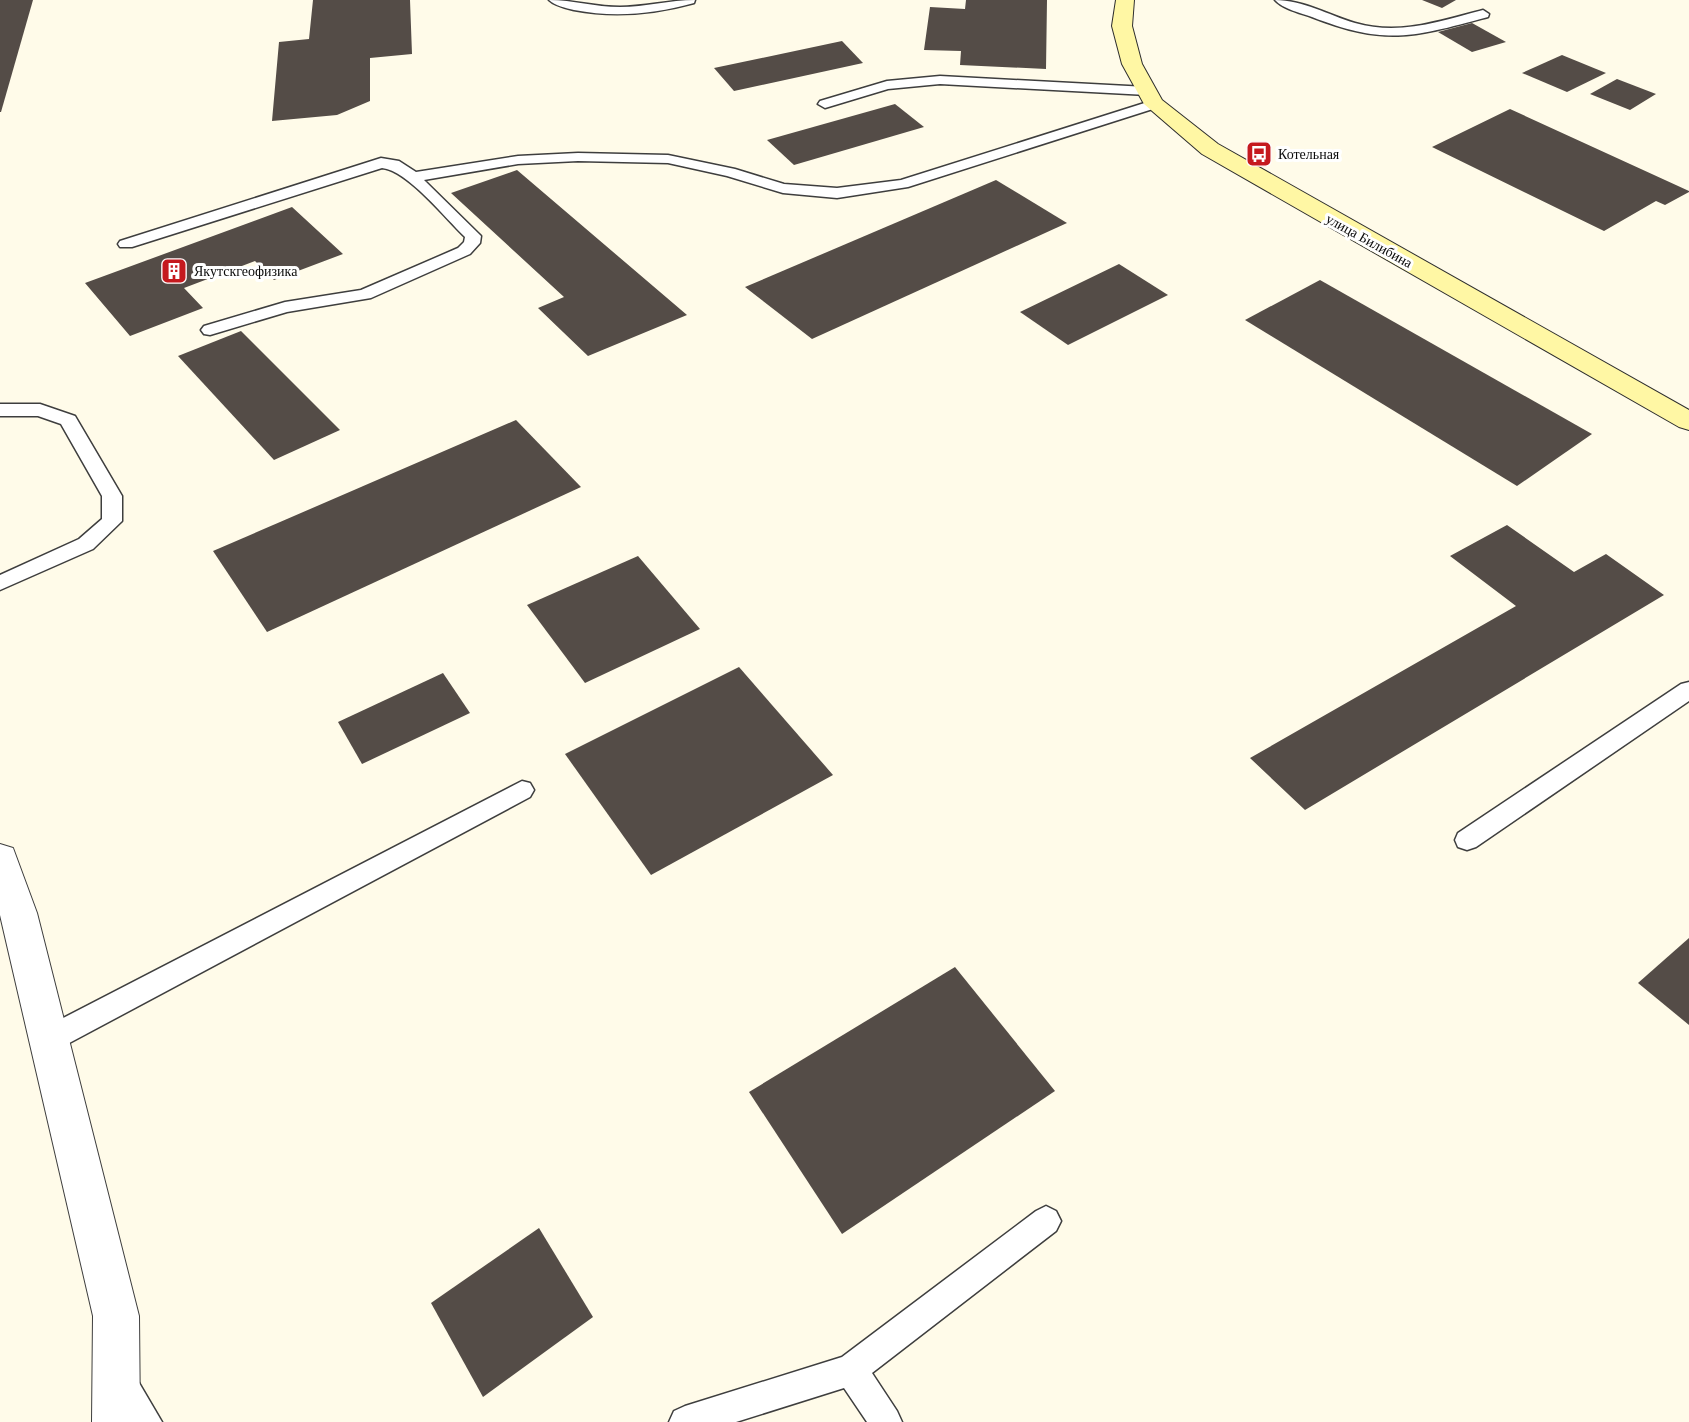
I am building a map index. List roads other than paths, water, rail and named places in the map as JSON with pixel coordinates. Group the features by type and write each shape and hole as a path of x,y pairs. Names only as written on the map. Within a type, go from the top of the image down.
{"main road":[{"name":"улица Билибина","path":"1125,0 1122,26 1132,64 1150,98 1210,149 1689,421"}],"street":[{"path":"0,858 9,917 48,1040 116,1316 116,1422"}],"lane":[{"path":"555,0 575,6 624,11 651,9 689,0"},
{"path":"1281,0 1332,20 1367,29 1397,33 1483,14"},
{"path":"825,104 887,86 940,80 1150,98"},
{"path":"413,177 518,160 578,157 668,159 730,172 783,188 837,194 903,184 1150,98"},
{"path":"126,244 381,163 394,164 413,177 473,236 472,243 464,251 364,294 285,307 210,330"},
{"path":"0,410 40,410 68,420 112,496 112,521 86,544 0,583"},
{"path":"1467,840 1689,690"},
{"path":"48,1040 522,790"},
{"path":"685,1422 851,1370 1046,1221"},
{"path":"851,1370 886,1422"},
{"path":"116,1372 146,1422"}],"place":[{"name":"Котельная","path":"1259,154"},
{"name":"Якутскгеофизика","path":"174,271"}]}
